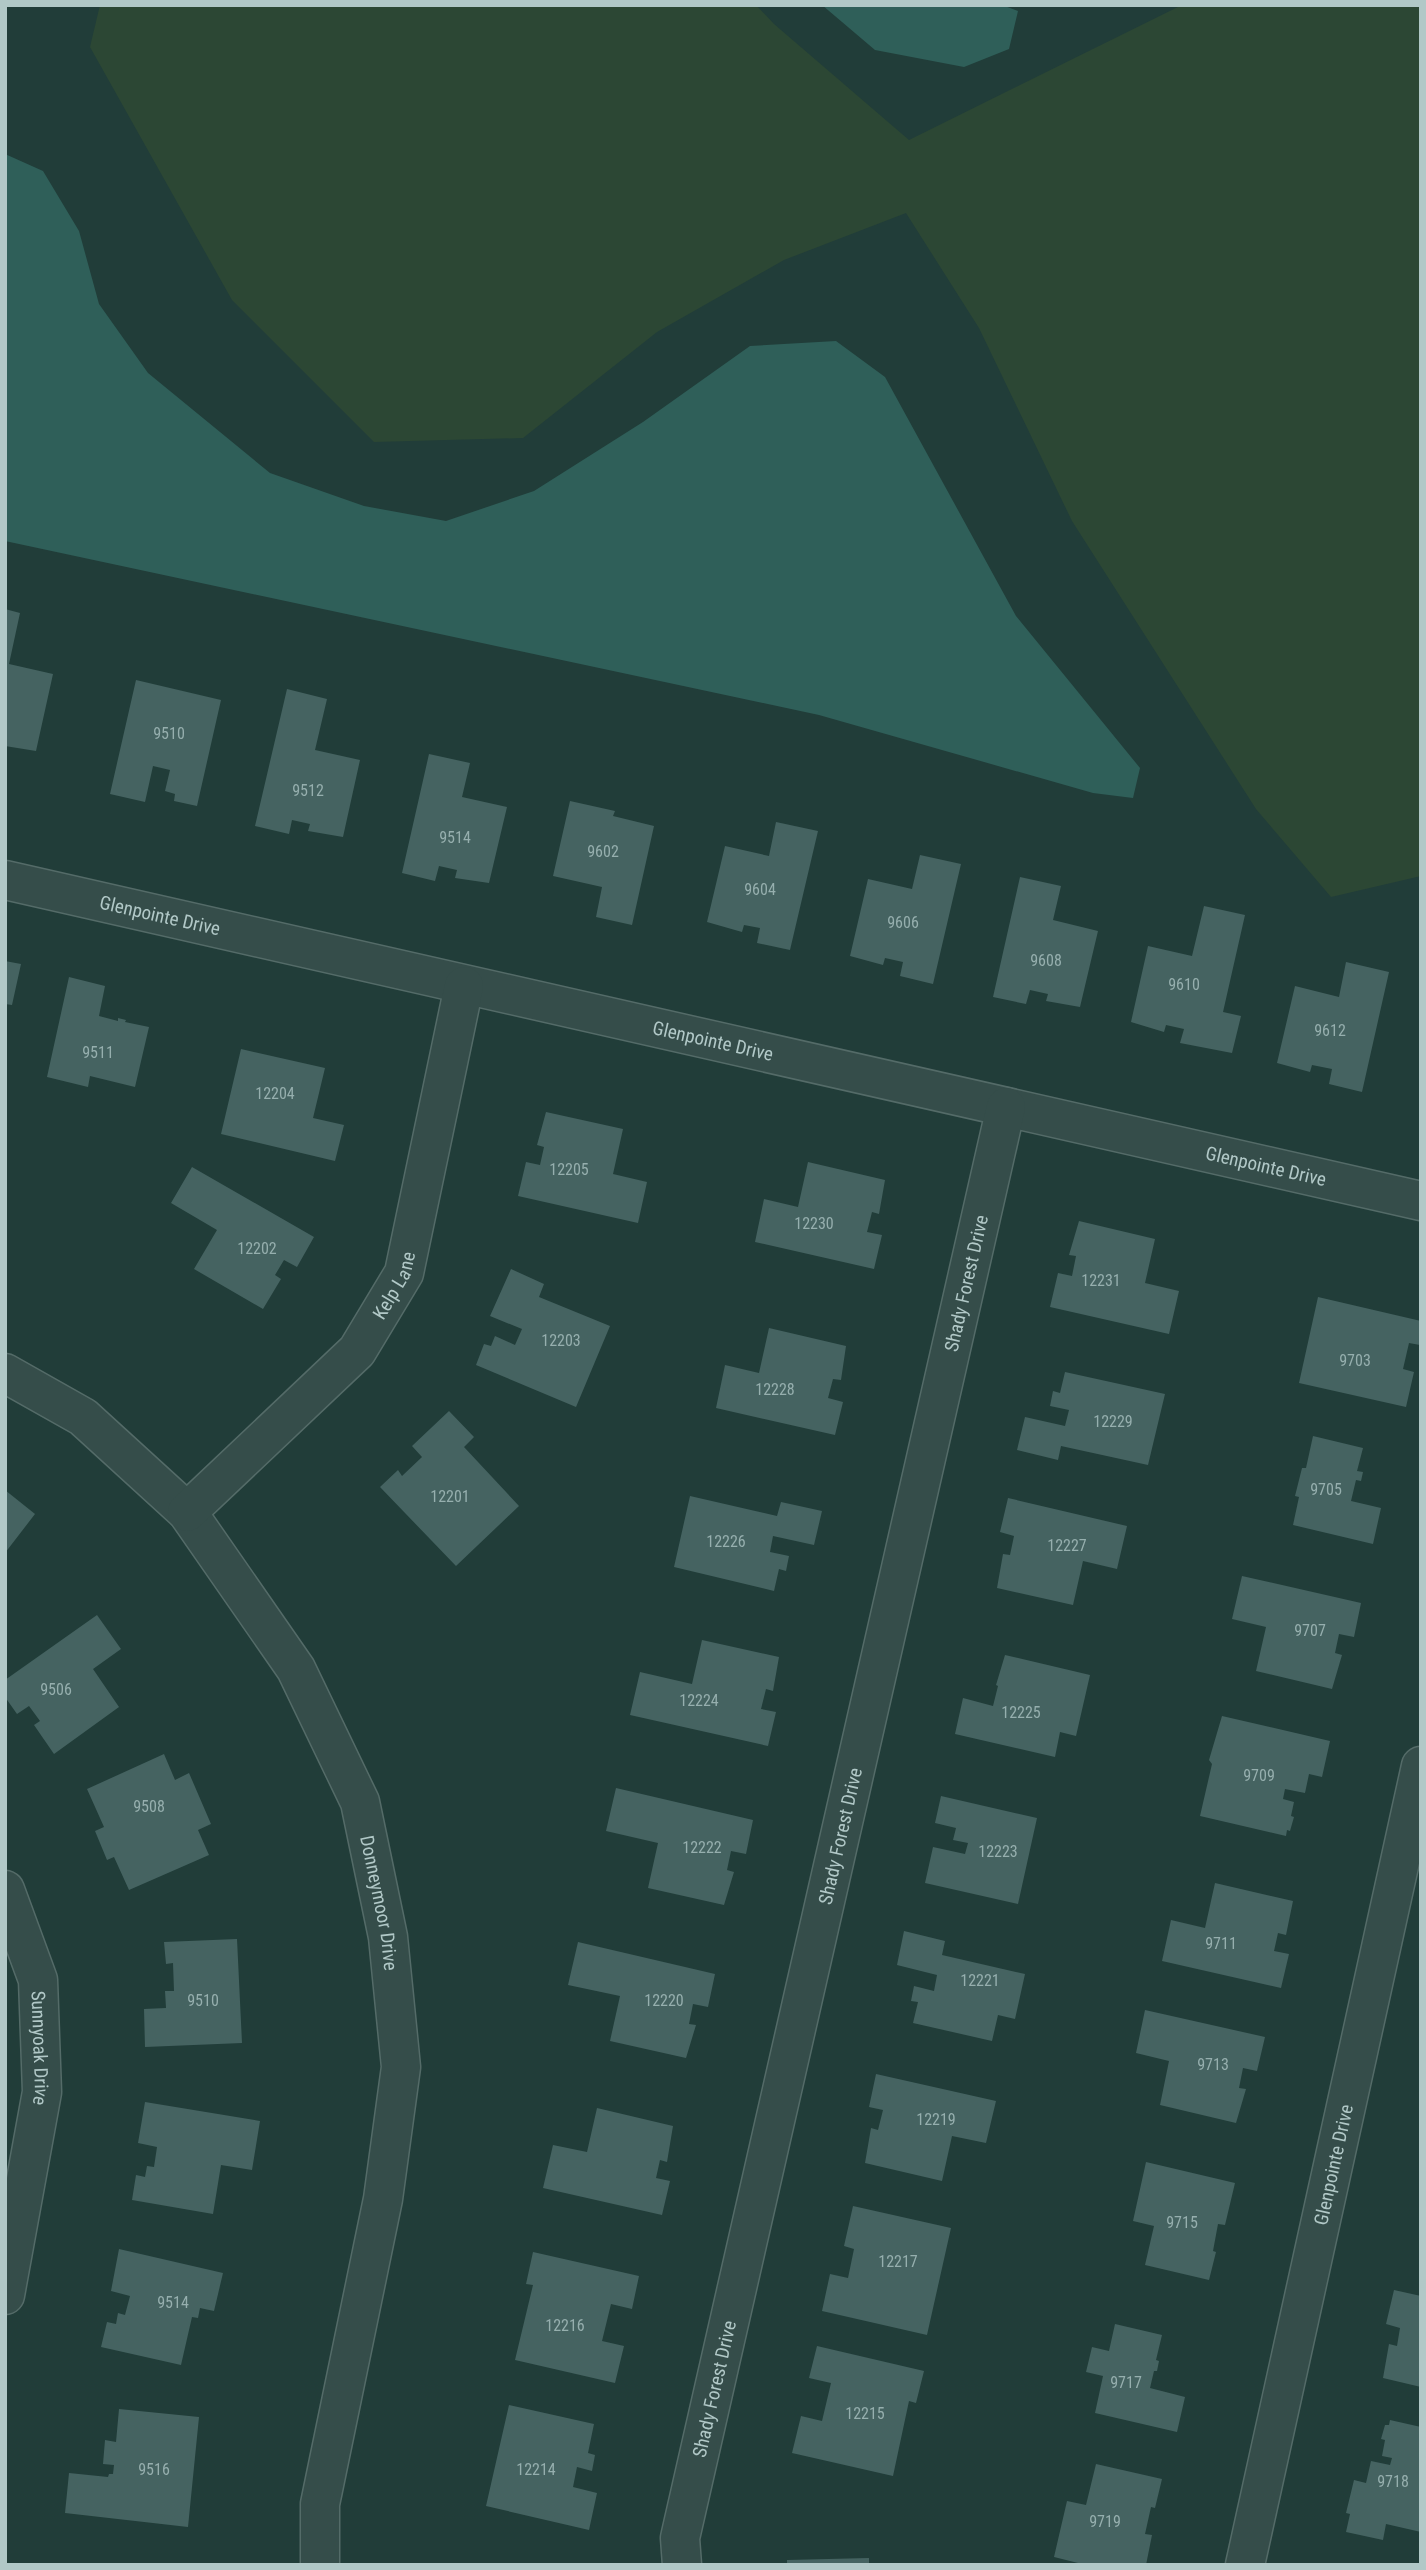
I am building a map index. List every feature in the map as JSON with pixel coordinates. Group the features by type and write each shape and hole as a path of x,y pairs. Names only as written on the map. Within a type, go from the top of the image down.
{"street":[{"name":"Glenpointe Drive","path":"5,880 1421,1201"},
{"name":"Kelp Lane","path":"187,1512 357,1351 404,1273 464,986"},
{"name":"Shady Forest Drive","path":"682,2565 680,2538 683,2524 1006,1107"},
{"name":"Donneymoor Drive","path":"5,1373 83,1417 187,1512 296,1670 360,1802 388,1937 401,2067 383,2199 320,2504 320,2565"},
{"name":"Glenpointe Drive","path":"1245,2565 1421,1766"},
{"name":"Sunnyoak Drive","path":"5,1891 38,1980 42,2092 5,2295"}],"green space":[{"path":"100,5 756,5 774,24 909,140 1182,5 1421,5 1421,876 1331,897 1256,809 1072,521 979,328 906,213 784,260 657,332 523,438 374,442 232,300 90,47"}],"water":[{"path":"822,5 1002,5 1018,11 1009,49 964,67 875,50"},
{"path":"5,154 43,171 79,231 99,304 148,373 270,473 364,506 446,521 534,491 643,422 750,346 836,341 885,377 1016,616 1140,768 1133,798 1093,793 819,715 5,541"}],"building":[{"path":"5,609 20,613 9,664 53,674 36,751 5,746"},
{"path":"136,680 221,700 197,806 174,801 175,794 165,791 170,770 153,766 145,802 110,794"},
{"path":"287,689 327,699 315,750 360,760 343,837 308,831 310,824 292,820 289,834 255,826"},
{"path":"429,754 470,763 462,797 507,807 489,883 455,878 457,870 439,866 435,881 402,873"},
{"path":"570,801 615,811 613,816 654,826 632,925 596,917 602,887 553,876"},
{"path":"776,822 818,831 790,950 757,943 760,928 744,925 742,932 707,922 725,846 769,856"},
{"path":"920,855 961,864 933,984 900,976 903,962 885,958 883,965 850,956 868,879 912,889"},
{"path":"1020,877 1061,886 1053,920 1098,931 1080,1007 1046,1001 1048,994 1030,990 1026,1004 993,997"},
{"path":"1204,906 1245,915 1223,1012 1241,1016 1232,1053 1180,1043 1184,1029 1166,1025 1164,1032 1131,1022 1148,946 1192,956"},
{"path":"5,961 21,964 12,1005 5,1004"},
{"path":"1346,962 1389,972 1362,1092 1329,1084 1332,1069 1312,1065 1310,1072 1277,1063 1295,986 1339,997"},
{"path":"69,977 105,986 99,1016 118,1021 118,1018 149,1027 135,1087 90,1076 88,1087 47,1077"},
{"path":"241,1049 325,1068 313,1118 344,1125 335,1161 221,1134"},
{"path":"546,1112 623,1129 613,1174 647,1182 638,1223 518,1196 526,1162 540,1165 544,1147 537,1145"},
{"path":"808,1162 885,1180 879,1214 872,1212 867,1232 882,1235 874,1269 755,1242 764,1199 798,1207"},
{"path":"192,1167 314,1237 297,1267 284,1260 275,1275 281,1279 263,1309 194,1269 217,1230 171,1203"},
{"path":"1079,1221 1155,1239 1145,1283 1179,1291 1169,1334 1050,1307 1058,1273 1072,1276 1076,1256 1069,1255"},
{"path":"511,1269 544,1284 539,1297 610,1326 576,1407 476,1365 484,1344 491,1346 495,1336 515,1345 522,1329 490,1316"},
{"path":"1318,1297 1421,1321 1420,1345 1409,1343 1403,1369 1414,1372 1406,1407 1299,1383"},
{"path":"769,1328 846,1346 841,1380 833,1379 828,1398 843,1402 835,1435 716,1408 725,1365 759,1373"},
{"path":"1065,1372 1165,1394 1148,1465 1061,1446 1058,1460 1017,1450 1025,1417 1065,1426 1069,1410 1050,1406 1053,1391 1060,1393"},
{"path":"449,1411 474,1437 464,1447 519,1506 456,1566 380,1487 398,1470 402,1476 422,1457 412,1446"},
{"path":"1313,1436 1363,1448 1357,1471 1363,1472 1361,1481 1356,1480 1351,1501 1381,1508 1373,1544 1293,1525 1299,1497 1295,1496 1302,1468 1306,1468"},
{"path":"5,1490 35,1514 5,1553"},
{"path":"690,1496 777,1516 781,1502 822,1511 814,1545 773,1536 770,1552 789,1556 786,1571 779,1569 774,1591 674,1567"},
{"path":"1008,1498 1127,1526 1117,1569 1083,1561 1073,1605 997,1588 1003,1554 1010,1555 1014,1536 1000,1532"},
{"path":"1242,1576 1361,1603 1354,1637 1339,1634 1335,1653 1342,1655 1332,1689 1256,1671 1266,1627 1232,1619"},
{"path":"97,1615 121,1649 93,1669 119,1707 54,1754 34,1725 40,1721 29,1706 17,1714 5,1697 5,1680"},
{"path":"702,1640 779,1657 773,1691 766,1689 761,1709 776,1712 768,1746 630,1715 640,1672 692,1684"},
{"path":"1005,1655 1090,1675 1076,1736 1060,1732 1055,1757 955,1734 963,1698 993,1706"},
{"path":"1222,1716 1330,1741 1322,1777 1309,1774 1305,1793 1285,1789 1283,1799 1294,1802 1291,1816 1294,1817 1286,1836 1200,1816 1212,1764 1209,1760"},
{"path":"164,1754 175,1780 189,1773 211,1824 198,1830 209,1855 129,1890 114,1857 107,1860 95,1831 104,1827 87,1789"},
{"path":"616,1788 753,1820 746,1854 731,1851 727,1870 734,1872 724,1905 648,1888 658,1843 606,1831"},
{"path":"941,1796 1037,1818 1018,1904 925,1883 933,1847 965,1854 968,1843 953,1840 956,1828 935,1823"},
{"path":"1215,1883 1293,1901 1286,1935 1278,1933 1274,1951 1289,1954 1281,1988 1162,1961 1171,1920 1205,1928"},
{"path":"904,1931 945,1941 942,1955 1025,1974 1015,2019 998,2015 992,2041 913,2023 918,2002 911,2001 914,1986 934,1991 937,1975 897,1965"},
{"path":"237,1939 242,2043 145,2047 144,2009 166,2008 165,1991 174,1991 173,1963 166,1964 164,1942"},
{"path":"578,1942 715,1974 708,2007 693,2004 689,2024 696,2025 686,2058 610,2041 620,1996 568,1985"},
{"path":"1145,2010 1265,2037 1257,2071 1243,2068 1239,2088 1246,2089 1236,2123 1160,2105 1169,2061 1136,2053"},
{"path":"876,2074 996,2101 986,2143 952,2136 942,2181 865,2163 871,2128 878,2130 883,2110 869,2107"},
{"path":"145,2102 260,2121 252,2170 221,2165 213,2214 132,2200 136,2175 145,2177 147,2166 154,2167 157,2147 138,2143"},
{"path":"597,2108 673,2126 667,2162 660,2160 656,2178 670,2181 662,2215 543,2188 553,2145 587,2152"},
{"path":"1146,2162 1235,2183 1225,2225 1218,2224 1213,2251 1216,2252 1209,2280 1145,2265 1154,2226 1133,2221"},
{"path":"853,2206 951,2228 927,2335 822,2311 830,2274 848,2278 854,2249 844,2246"},
{"path":"119,2249 223,2273 214,2311 200,2308 198,2318 192,2317 181,2365 101,2347 107,2322 116,2324 118,2313 125,2315 130,2296 111,2291"},
{"path":"533,2252 639,2276 632,2309 611,2304 602,2341 624,2346 615,2383 515,2360 533,2285 526,2284"},
{"path":"1394,2290 1421,2296 1421,2387 1383,2378 1389,2344 1397,2346 1400,2328 1386,2324"},
{"path":"1115,2324 1162,2335 1156,2360 1159,2361 1157,2371 1154,2371 1150,2388 1185,2397 1177,2432 1095,2413 1103,2376 1086,2372 1092,2347 1109,2351"},
{"path":"817,2346 924,2371 916,2403 909,2401 893,2476 792,2453 801,2416 822,2421 831,2383 809,2378"},
{"path":"509,2405 594,2424 588,2453 595,2455 592,2471 577,2467 573,2487 597,2493 589,2530 486,2506"},
{"path":"119,2409 199,2417 188,2527 65,2513 69,2473 108,2477 113,2474 114,2465 103,2464 105,2440 116,2442"},
{"path":"1390,2420 1421,2427 1421,2532 1386,2524 1383,2540 1346,2532 1350,2514 1346,2513 1354,2480 1366,2483 1371,2461 1390,2465 1392,2458 1382,2456 1385,2440 1381,2439 1385,2425 1389,2425"},
{"path":"1096,2464 1162,2479 1155,2508 1151,2507 1145,2534 1152,2535 1146,2565 1086,2565 1054,2557 1067,2501 1086,2505"},
{"path":"869,2558 869,2565 787,2565 787,2560"}]}
